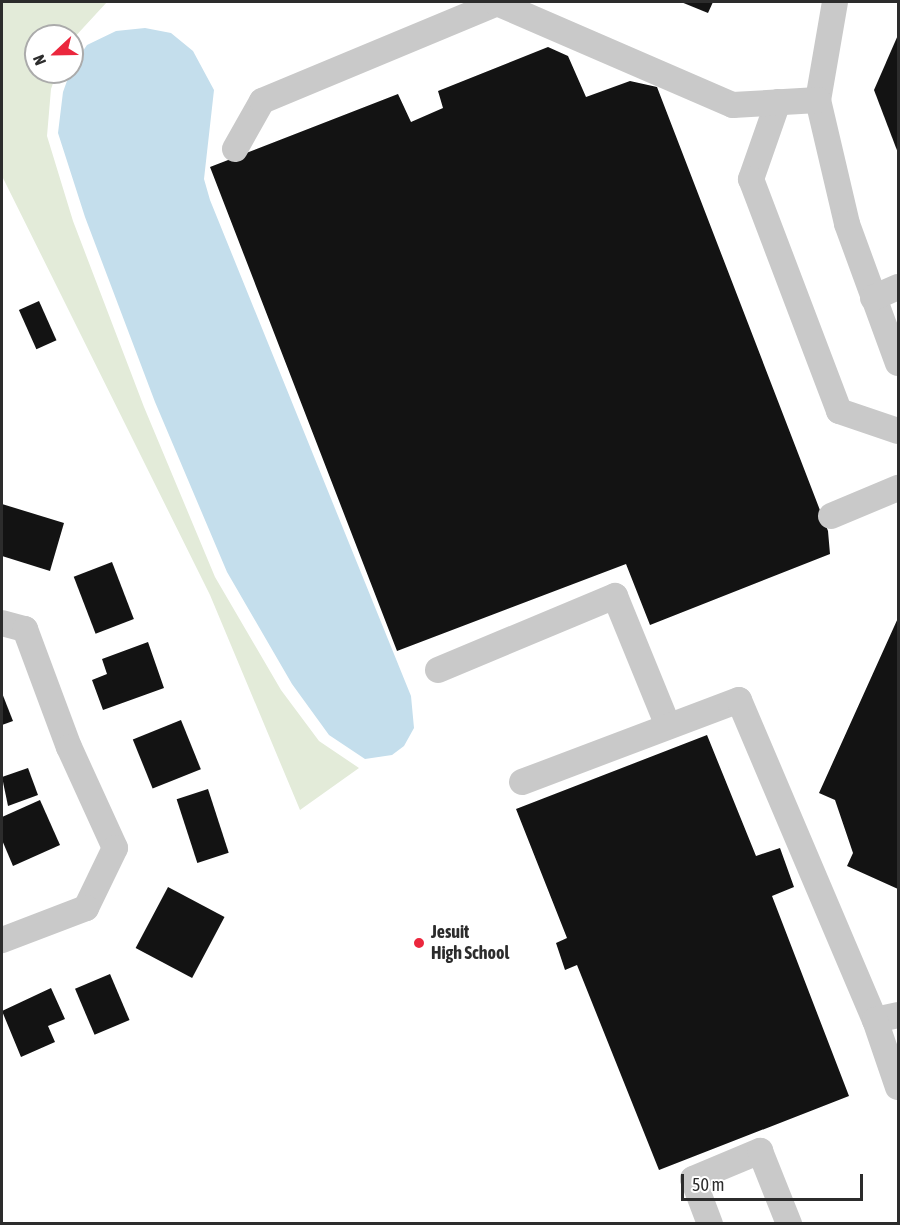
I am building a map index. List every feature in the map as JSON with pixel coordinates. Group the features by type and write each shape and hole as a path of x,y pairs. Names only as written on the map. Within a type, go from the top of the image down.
{"street":[{"path":"235,149 262,101 496,2 733,105 818,100"},
{"path":"835,2 818,100 847,224 898,363"},
{"path":"778,102 751,179 839,411 898,431"},
{"path":"873,298 898,287"},
{"path":"831,516 898,488"},
{"path":"438,670 615,596 668,726"},
{"path":"2,623 25,628 69,747 115,848 86,908 2,940"},
{"path":"522,783 739,700 887,1018 898,1087"},
{"path":"710,1224 693,1179 760,1151 789,1224"}],"green space":[{"path":"2,2 107,2 84,27 84,24 24,24 24,84 53,84 47,136 73,221 144,407 215,577 281,690 319,741 359,768 300,810 210,595 2,176"}],"water":[{"path":"145,28 171,33 193,51 214,90 204,179 210,200 411,696 414,728 404,746 392,755 365,759 329,735 292,684 227,572 155,402 85,217 58,133 66,84 84,84 84,49 87,45 116,31"}],"building":[{"path":"681,2 713,2 708,13"},
{"path":"898,35 898,153 874,90"},
{"path":"548,47 568,56 586,97 630,81 657,87 828,531 830,554 650,625 626,564 397,651 210,167 398,94 411,122 443,108 438,91"},
{"path":"39,301 56,340 36,349 19,310"},
{"path":"2,504 64,523 50,571 2,556"},
{"path":"112,562 134,619 96,634 74,577"},
{"path":"898,618 898,889 847,866 853,853 835,800 819,793"},
{"path":"148,642 164,688 103,710 92,680 107,674 102,659"},
{"path":"2,693 13,721 2,725"},
{"path":"181,720 201,769 153,789 133,739"},
{"path":"707,735 756,856 780,848 794,887 772,896 849,1096 659,1170 577,965 565,970 556,943 567,938 516,809"},
{"path":"28,768 38,795 8,806 2,777"},
{"path":"208,789 229,853 197,863 177,799"},
{"path":"40,800 60,845 13,866 2,840 2,817"},
{"path":"168,887 225,917 192,978 136,948"},
{"path":"110,974 130,1020 95,1035 75,989"},
{"path":"51,988 65,1019 48,1026 55,1042 21,1057 2,1011"}],"place":[{"name":"Jesuit High School","path":"419,943"}]}
